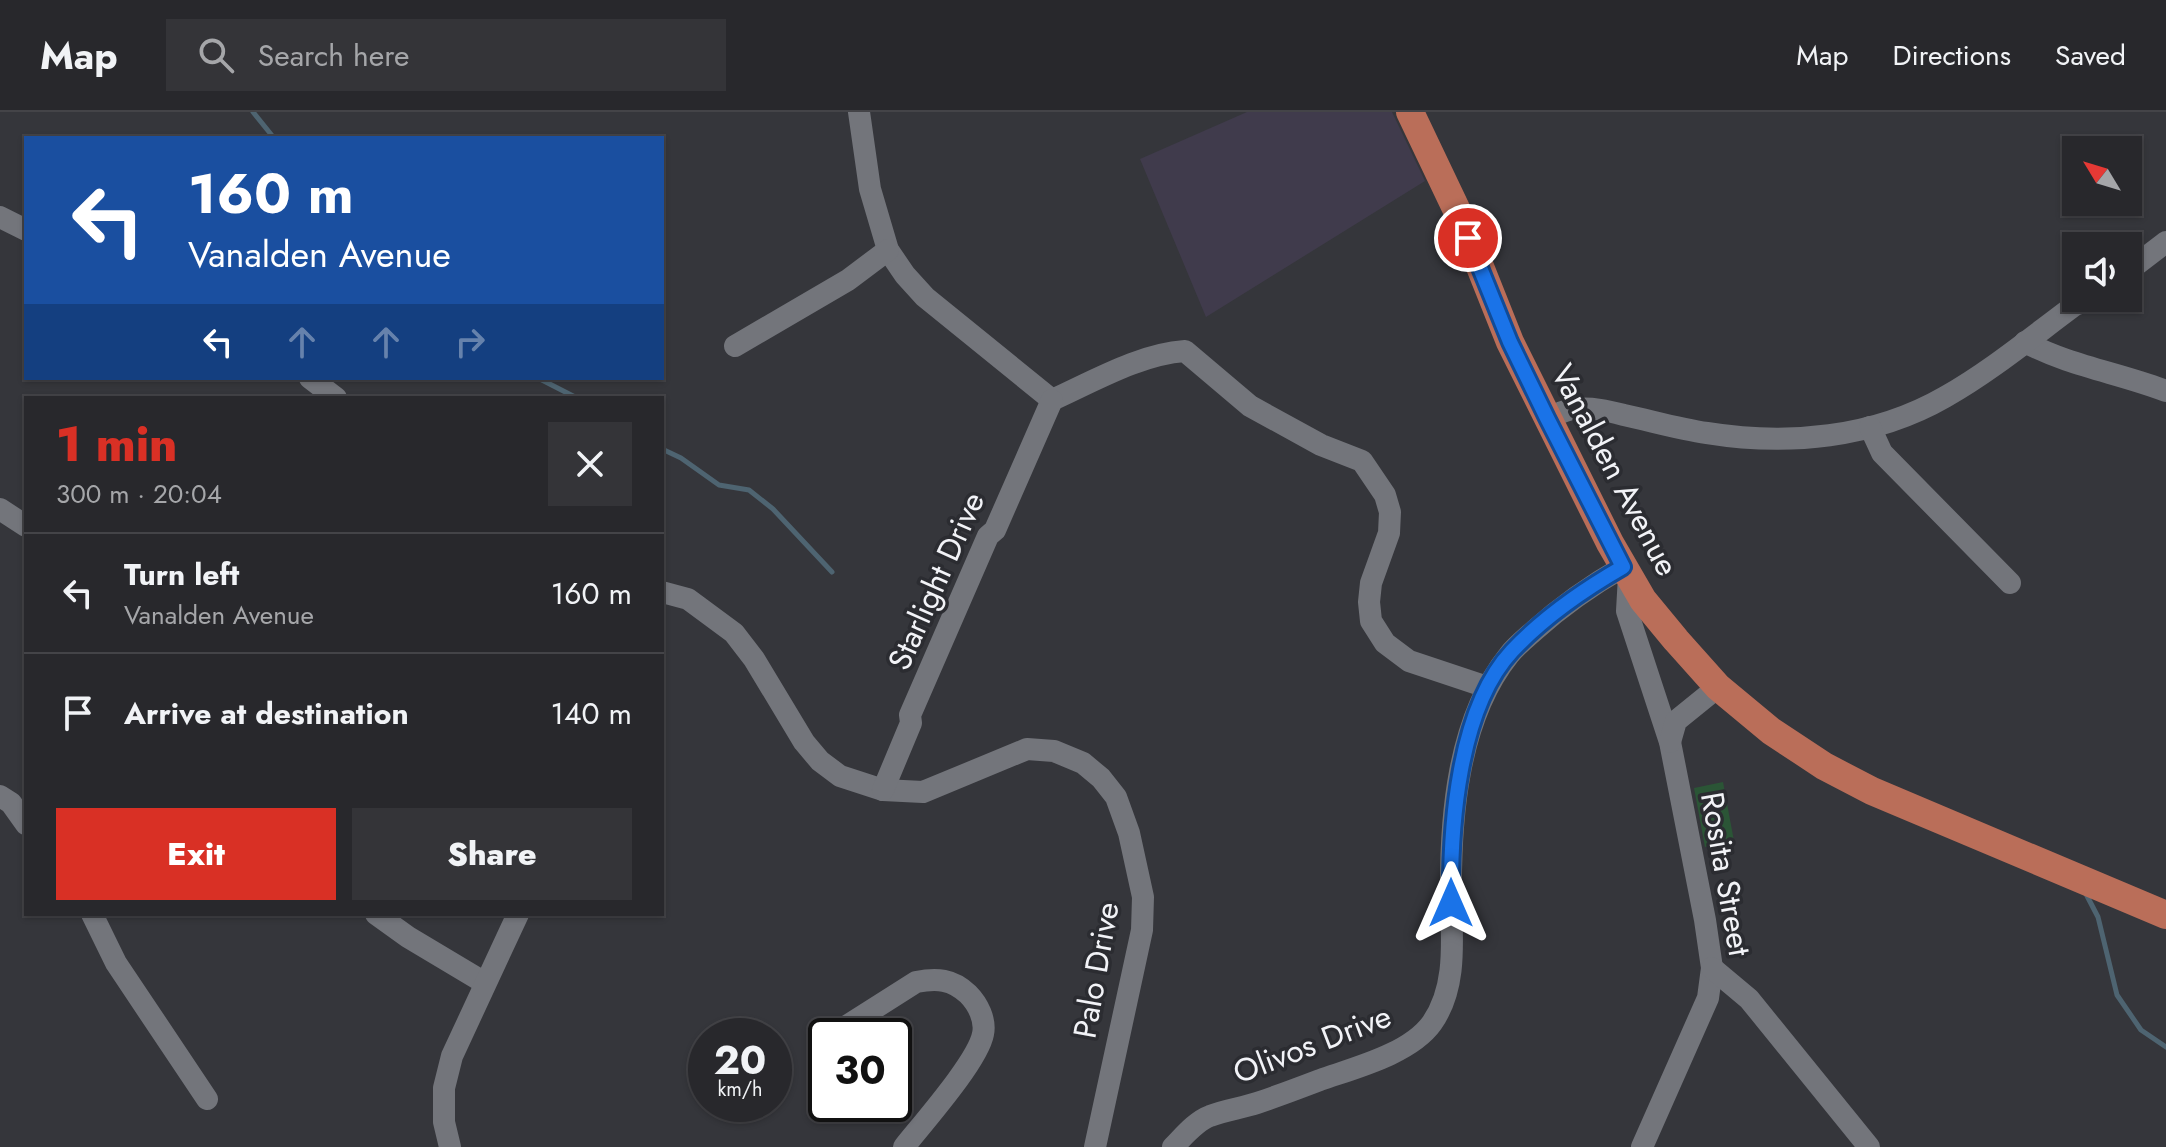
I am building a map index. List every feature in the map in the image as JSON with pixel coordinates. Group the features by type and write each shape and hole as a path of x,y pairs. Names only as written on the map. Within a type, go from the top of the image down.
{"main road":[{"name":"Vanalden Avenue","path":"1410,112 1461,219 1510,342 1626,571 1643,600 1718,687 1771,731 1824,766 1872,791 2166,915"}],"street":[{"path":"859,112 870,189 888,250 925,297 1052,400 1147,358 1165,352 1185,351 1250,406 1321,445 1362,461 1385,495 1390,512 1389,533 1371,583 1371,621 1385,643 1409,661 1487,687"},
{"path":"0,217 24,229"},
{"path":"2142,260 2166,242"},
{"path":"735,346 848,280 888,250"},
{"path":"1547,418 1573,409 1596,409 1707,433 1753,439 1822,436 1870,427 1903,418 1943,398 1975,379 2066,312"},
{"path":"2025,342 2047,354 2166,391"},
{"path":"313,380 333,396"},
{"name":"Starlight Drive","path":"883,790 911,723 910,715 988,536 995,530 1052,400"},
{"path":"1870,427 1882,453 2010,583"},
{"path":"0,509 24,525"},
{"name":"Olivos Drive","path":"1173,1147 1207,1117 1257,1103 1381,1058 1403,1048 1431,1025 1447,989 1452,960 1453,823 1460,772 1487,687 1511,652 1562,606 1588,587 1626,571"},
{"name":"Rosita Street","path":"1626,571 1627,611 1670,742 1712,968 1708,998 1642,1147"},
{"name":"Palo Drive","path":"664,593 688,599 734,633 754,659 804,742 820,761 840,776 883,790 923,792 1027,749 1054,751 1083,763 1101,778 1116,797 1129,833 1143,897 1142,930 1095,1147"},
{"path":"1670,742 1676,721 1718,687"},
{"path":"0,796 11,803 24,821"},
{"path":"93,916 116,963 207,1099"},
{"path":"379,916 485,983"},
{"path":"450,1147 444,1122 444,1088 452,1056 517,916"},
{"path":"1712,968 1749,999 1869,1147"},
{"path":"859,1018 916,982 932,979 944,980 962,989 974,1000 983,1019 980,1045 904,1147"}],"shaded area":[{"path":"1247,112 1392,112 1425,181 1206,317 1140,159"}],"green space":[{"path":"1723,782 1734,841 1705,847 1694,788"}],"waterway":[{"path":"253,112 272,136"},
{"path":"542,380 573,396"},
{"path":"664,450 719,485 749,490 773,509 832,572"},
{"path":"2086,894 2098,917 2117,995 2141,1030 2166,1047"}],"route":[{"path":"1451,903 1453,823 1460,772 1487,687 1511,652 1562,606 1623,567 1510,342 1468,238"}]}
